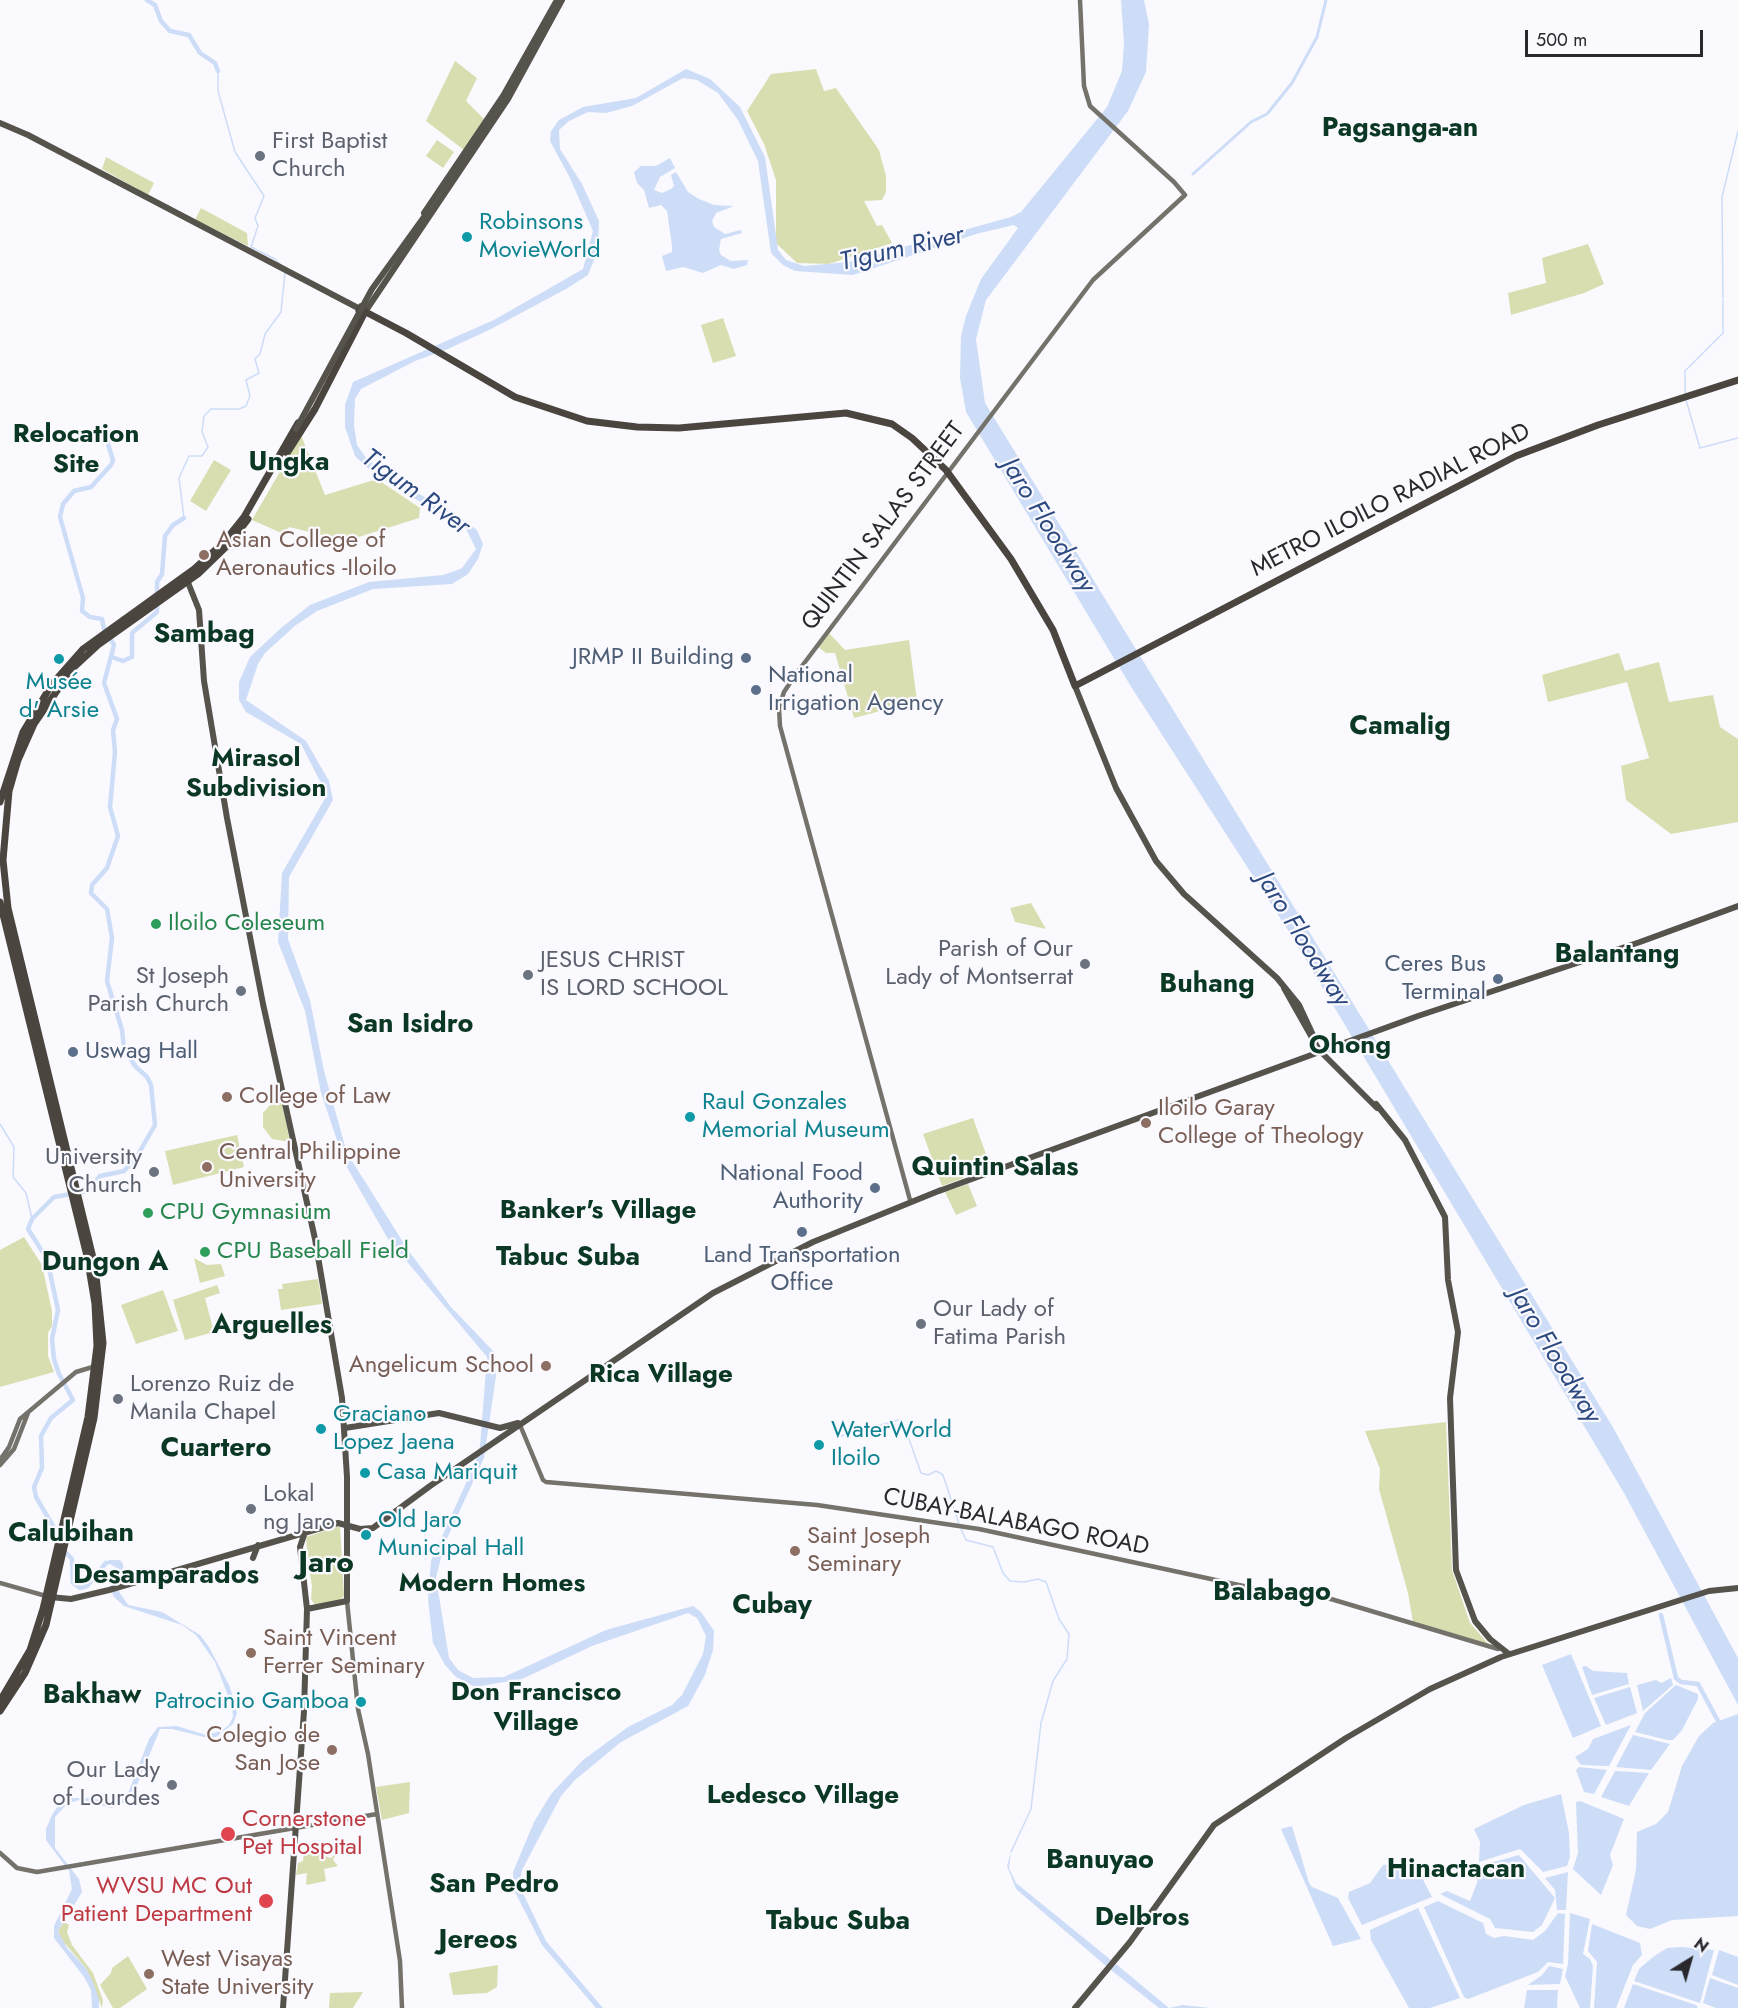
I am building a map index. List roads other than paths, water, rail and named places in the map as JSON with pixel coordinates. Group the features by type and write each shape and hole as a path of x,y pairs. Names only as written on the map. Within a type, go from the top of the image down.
{"highway":[{"path":"347,341 354,334 371,288"},
{"path":"0,802 29,720 78,654 103,638 153,599 190,580 238,529 296,432 362,311"},
{"path":"362,311 494,386 531,404 581,419 637,427 679,428 832,413 859,415 900,429 948,472 1030,589 1053,630 1075,686"},
{"name":"METRO ILOILO RADIAL ROAD","path":"1075,686 1516,456 1598,425 1738,380"},
{"path":"115,629 152,608 167,593"},
{"path":"2,1713 36,1635 49,1597 93,1402 106,1357 101,1304 9,925 4,879 2,833 8,815 15,759 28,735 54,698 59,680"},
{"path":"0,902 9,925 21,943 36,1002 33,1023"},
{"path":"53,1104 71,1147 74,1189"},
{"path":"67,1520 83,1485 93,1402 96,1366 92,1267"},
{"path":"0,1701 18,1679"}],"main road":[{"path":"524,65 556,0"},
{"path":"296,432 375,291 456,173 562,0"},
{"name":"QUINTIN SALAS STREET","path":"911,1202 780,726 779,714 784,692 796,674 1098,273 1185,195 1141,150 1093,108 1084,86 1080,0"},
{"path":"0,123 28,135 362,311 431,210"},
{"path":"371,288 392,265"},
{"path":"190,580 201,616 203,676 227,818 263,1004 315,1239 335,1351 345,1428 347,1601 358,1709 400,1963 402,2008"},
{"path":"1075,686 1116,788 1133,822 1160,866 1192,900 1264,965 1284,988 1319,1050 1379,1110"},
{"path":"1192,900 1199,911"},
{"path":"0,1583 49,1597 71,1599 338,1523 360,1529 373,1528 503,1438 519,1424 717,1291 800,1247 940,1190 1323,1053 1377,1031 1640,942 1738,906"},
{"path":"1284,988 1315,1045 1400,1132 1445,1217 1445,1251 1458,1343 1450,1398 1453,1570 1462,1600 1475,1627 1507,1655"},
{"path":"1315,1045 1323,1053"},
{"path":"0,1460 10,1450 20,1419 82,1368 96,1366"},
{"path":"345,1428 439,1413 500,1428 519,1424 601,1369"},
{"path":"0,1465 10,1450 28,1412"},
{"name":"CUBAY-BALABAGO ROAD","path":"519,1424 543,1480 546,1482 817,1505 958,1526 1262,1590 1331,1599 1498,1649"},
{"path":"500,1428 503,1438"},
{"path":"1453,1516 1456,1570 1468,1607 1481,1630 1507,1655"},
{"path":"281,2008 296,1828 307,1609 300,1556 301,1541 305,1532"},
{"path":"290,1538 300,1556"},
{"path":"253,1558 254,1550 258,1545"},
{"path":"1075,2008 1130,1942 1214,1825 1386,1713 1466,1671 1507,1655 1709,1591 1738,1588"},
{"path":"307,1609 347,1601"},
{"path":"0,1853 14,1867 37,1872 377,1814"}],"water":[{"path":"1121,0 1144,0 1149,24 1146,72 1128,111 986,300 976,339 985,403 1614,1429 1738,1658 1738,1705 1624,1493 1293,938 1130,685 966,412 960,378 961,336 966,316 981,279 1018,228 1014,225 976,234 853,275 795,271 783,265 771,253 758,161 738,120 718,93 697,80 683,78 632,106 606,113 588,112 569,121 559,130 560,149 582,184 599,221 598,250 588,275 491,329 415,361 361,389 355,399 354,425 357,445 366,458 388,476 477,530 483,544 478,559 468,574 452,584 373,589 317,611 296,625 265,653 258,664 246,700 306,741 329,781 333,800 289,877 288,939 310,1000 324,1071 347,1153 408,1250 451,1307 495,1353 496,1376 484,1458 444,1545 436,1578 449,1658 458,1670 473,1678 504,1677 606,1630 693,1606 701,1612 714,1631 713,1650 705,1675 688,1706 621,1742 575,1780 561,1796 522,1870 519,1885 546,1941 603,2008 596,2008 542,1945 514,1890 513,1872 534,1822 551,1794 583,1760 628,1727 672,1705 682,1695 703,1654 706,1636 697,1618 688,1613 592,1646 522,1679 475,1687 456,1677 445,1665 433,1643 428,1600 431,1561 475,1463 480,1446 487,1357 388,1239 345,1164 321,1093 305,1011 278,942 282,873 327,795 301,744 246,712 239,700 239,682 250,657 310,605 369,582 443,575 455,571 462,568 476,549 465,527 372,472 355,456 345,427 345,405 353,382 494,320 583,269 593,231 570,178 550,141 551,131 559,120 583,107 636,98 686,69 710,79 740,107 765,157 778,250 786,260 804,266 849,262 1011,217 1021,212 1107,107 1122,71 1124,43"},
{"path":"670,158 675,168 660,177 654,190 662,193 671,189 674,186 671,175 676,172 688,192 699,199 714,205 734,206 716,213 712,221 714,227 725,234 741,230 742,233 721,239 719,250 721,255 731,261 748,260 747,265 734,269 721,265 703,273 683,267 666,271 662,256 672,252 667,211 661,205 649,208 644,190 637,183 634,172 641,166 656,166"},
{"path":"109,1560 120,1560 123,1564 124,1577 118,1590 128,1605 162,1612 200,1635 230,1687 237,1713 233,1724 216,1737 160,1729 135,1790 121,1805 111,1808 80,1800 68,1803 55,1817 55,1848 79,1879 82,1892 58,1931 67,1948 86,1968 93,1982 99,1999 99,2008 92,2008 91,1990 84,1977 54,1938 54,1926 72,1889 69,1871 46,1840 46,1829 52,1815 60,1803 71,1798 94,1798 108,1805 118,1804 129,1791 149,1739 158,1727 177,1726 206,1735 221,1731 229,1725 233,1717 232,1706 215,1662 196,1635 182,1625 124,1606 113,1596 111,1584 116,1578 117,1568 110,1564 101,1566"},
{"path":"1571,1654 1601,1726 1573,1738 1542,1665"},
{"path":"1586,1666 1593,1671 1627,1673 1629,1684 1592,1695 1582,1667"},
{"path":"1671,1678 1673,1685 1643,1711 1637,1685 1656,1680 1661,1683"},
{"path":"1676,1685 1698,1694 1698,1699 1682,1730 1673,1740 1635,1732 1645,1713"},
{"path":"1630,1687 1637,1713 1606,1725 1594,1698"},
{"path":"1738,1714 1738,1916 1672,1920 1650,1929 1637,1926 1626,1915 1636,1870 1637,1832 1656,1824 1668,1812 1682,1766 1699,1736 1713,1723"},
{"path":"1631,1725 1609,1766 1581,1765 1575,1757 1588,1749 1593,1739"},
{"path":"1633,1735 1670,1744 1651,1770 1616,1767"},
{"path":"1579,1767 1607,1770 1594,1794 1584,1792 1576,1770"},
{"path":"1615,1771 1649,1773 1629,1806 1601,1797"},
{"path":"1561,1794 1569,1833 1570,1857 1567,1866 1543,1872 1520,1849 1479,1862 1480,1842 1474,1829 1524,1805"},
{"path":"1580,1801 1624,1819 1610,1855 1613,1865 1601,1895 1573,1869 1578,1853 1576,1802"},
{"path":"1292,1826 1309,1883 1312,1887 1338,1898 1361,1939 1333,1946 1281,1829"},
{"path":"1011,1852 1009,1868 1016,1883 1111,1960 1106,1966 1016,1889 1007,1866"},
{"path":"1519,1855 1555,1898 1542,1925 1533,1932 1495,1928 1490,1919 1440,1894 1447,1891 1470,1901 1477,1883 1479,1866"},
{"path":"1405,1863 1416,1866 1432,1897 1362,1925 1348,1898 1349,1892 1370,1883 1383,1865"},
{"path":"1568,1872 1566,1910 1557,1910 1555,1890 1545,1878"},
{"path":"1438,1901 1483,1923 1486,1934 1494,1938 1504,1936 1533,1940 1545,1931 1558,1913 1565,1914 1563,1964 1548,1962 1538,1972 1468,1999 1464,1997 1424,1907"},
{"path":"1418,1908 1460,1998 1430,2008 1409,2008 1371,1940 1370,1930"},
{"path":"1570,1913 1590,1919 1583,1954 1590,1959 1593,1966 1590,2008 1580,2008 1565,1976 1568,1964"},
{"path":"1592,1924 1640,1943 1642,1955 1633,1965 1616,2008 1594,2008 1597,1962 1588,1951"},
{"path":"1667,1948 1714,1950 1700,2003 1634,1981 1639,1969 1653,1957"},
{"path":"1719,1950 1738,1957 1738,1985 1712,1975"},
{"path":"1116,1964 1169,2008 1159,2008 1111,1970"},
{"path":"1549,1966 1563,1969 1560,1984 1528,1985 1542,1975"},
{"path":"1710,1978 1738,1988 1738,2008 1716,2008 1703,2003"},
{"path":"1633,1984 1696,2005 1698,2008 1624,2008"},
{"path":"1527,1990 1558,1990 1557,2008 1524,2008"},
{"path":"1183,2005 1210,2008 1169,2008"}],"waterway":[{"path":"147,0 155,5 161,21 170,31 189,35 200,53 215,63 218,71"},
{"path":"1193,174 1251,122 1267,114 1292,83 1317,37 1326,0"},
{"path":"218,71 218,91 235,152 264,196 255,218 258,226 251,247 275,259 282,266"},
{"path":"1723,298 1722,197 1738,131"},
{"path":"184,518 179,478 189,456 202,456 208,447 202,432 204,416 211,409 239,409 246,406 250,396 246,380 259,373 255,359 260,354 265,334 281,312 285,273"},
{"path":"1685,393 1685,371 1723,333 1723,300"},
{"path":"1686,400 1700,448 1738,438"},
{"path":"106,1563 87,1586 80,1588 73,1583 72,1559 56,1542 53,1526 36,1497 34,1487 42,1468 41,1436 51,1418 73,1400 54,1359 52,1339 58,1310 47,1259 28,1229 32,1219 54,1197 88,1191 100,1176 124,1171 136,1158 155,1125 151,1085 124,1048 122,1030 107,981 112,938 107,909 91,893 92,885 107,868 118,836 110,807 115,752 113,730 117,719 104,683 114,645 104,629 102,619 90,617 82,611 83,598 60,517 63,504 74,491 91,487 111,465 113,460 108,444 110,436 118,430"},
{"path":"112,657 123,661 132,657 132,633 157,612 157,582 162,574 165,536 173,525 184,518"},
{"path":"0,1124 14,1147 13,1177 26,1193 32,1219"},
{"path":"841,1436 902,1419 921,1473 928,1475 936,1471 943,1475 959,1524"},
{"path":"961,1529 966,1540 993,1547 1003,1573 1010,1581 1024,1582 1038,1579 1046,1582 1059,1619 1069,1634 1067,1659 1053,1681 1041,1723 1031,1809 1011,1852"},
{"path":"1661,1615 1676,1678 1681,1682 1698,1684 1718,1721"}],"place":[{"name":"First Baptist Church","path":"260,156"},
{"name":"Robinsons MovieWorld","path":"467,237"},
{"name":"Asian College of Aeronautics -Iloilo","path":"204,555"},
{"name":"JRMP II Building","path":"746,658"},
{"name":"Musée d' Arsie","path":"59,659"},
{"name":"National Irrigation Agency","path":"756,690"},
{"name":"Iloilo Coleseum","path":"156,924"},
{"name":"Parish of Our Lady of Montserrat","path":"1085,964"},
{"name":"JESUS CHRIST IS LORD SCHOOL","path":"528,975"},
{"name":"Ceres Bus Terminal","path":"1498,979"},
{"name":"St Joseph Parish Church","path":"241,991"},
{"name":"Uswag Hall","path":"73,1052"},
{"name":"College of Law","path":"227,1097"},
{"name":"Raul Gonzales Memorial Museum","path":"690,1117"},
{"name":"Iloilo Garay College of Theology","path":"1146,1123"},
{"name":"Central Philippine University","path":"207,1167"},
{"name":"University Church","path":"154,1172"},
{"name":"National Food Authority","path":"875,1188"},
{"name":"CPU Gymnasium","path":"148,1213"},
{"name":"Land Transportation Office","path":"802,1232"},
{"name":"CPU Baseball Field","path":"205,1252"},
{"name":"Our Lady of Fatima Parish","path":"921,1324"},
{"name":"Angelicum School","path":"546,1366"},
{"name":"Lorenzo Ruiz de Manila Chapel","path":"118,1399"},
{"name":"Graciano Lopez Jaena","path":"321,1429"},
{"name":"WaterWorld Iloilo","path":"819,1445"},
{"name":"Casa Mariquit","path":"365,1473"},
{"name":"Lokal ng Jaro","path":"251,1509"},
{"name":"Old Jaro Municipal Hall","path":"366,1535"},
{"name":"Saint Joseph Seminary","path":"795,1551"},
{"name":"Saint Vincent Ferrer Seminary","path":"251,1653"},
{"name":"Patrocinio Gamboa","path":"361,1702"},
{"name":"Colegio de San Jose","path":"332,1750"},
{"name":"Our Lady of Lourdes","path":"172,1785"},
{"name":"Cornerstone Pet Hospital","path":"228,1834"},
{"name":"WVSU MC Out Patient Department","path":"266,1901"},
{"name":"West Visayas State University","path":"149,1974"}],"district":[{"name":"Pagsanga-an","path":"1400,129"},
{"name":"Relocation Site","path":"76,451"},
{"name":"Ungka","path":"289,463"},
{"name":"Sambag","path":"204,635"},
{"name":"Camalig","path":"1400,727"},
{"name":"Mirasol Subdivision","path":"256,775"},
{"name":"Balantang","path":"1617,955"},
{"name":"Buhang","path":"1207,985"},
{"name":"San Isidro","path":"410,1025"},
{"name":"Ohong","path":"1350,1047"},
{"name":"Quintin Salas","path":"995,1168"},
{"name":"Banker's Village","path":"598,1212"},
{"name":"Tabuc Suba","path":"568,1258"},
{"name":"Dungon A","path":"105,1263"},
{"name":"Arguelles","path":"272,1326"},
{"name":"Rica Village","path":"661,1376"},
{"name":"Cuartero","path":"216,1449"},
{"name":"Calubihan","path":"71,1534"},
{"name":"Jaro","path":"326,1565"},
{"name":"Desamparados","path":"166,1576"},
{"name":"Modern Homes","path":"492,1585"},
{"name":"Balabago","path":"1272,1593"},
{"name":"Cubay","path":"772,1606"},
{"name":"Bakhaw","path":"92,1696"},
{"name":"Don Francisco Village","path":"536,1708"},
{"name":"Ledesco Village","path":"803,1797"},
{"name":"Banuyao","path":"1100,1861"},
{"name":"Hinactacan","path":"1456,1870"},
{"name":"San Pedro","path":"494,1885"},
{"name":"Delbros","path":"1142,1919"},
{"name":"Tabuc Suba","path":"838,1922"},
{"name":"Jereos","path":"478,1941"}],"water label":[{"name":"Tigum River","path":"902,250"},
{"name":"Tigum River","path":"415,493"},
{"name":"Jaro Floodway","path":"1047,526"},
{"name":"Jaro Floodway","path":"1302,940"},
{"name":"Jaro Floodway","path":"1554,1356"}]}
